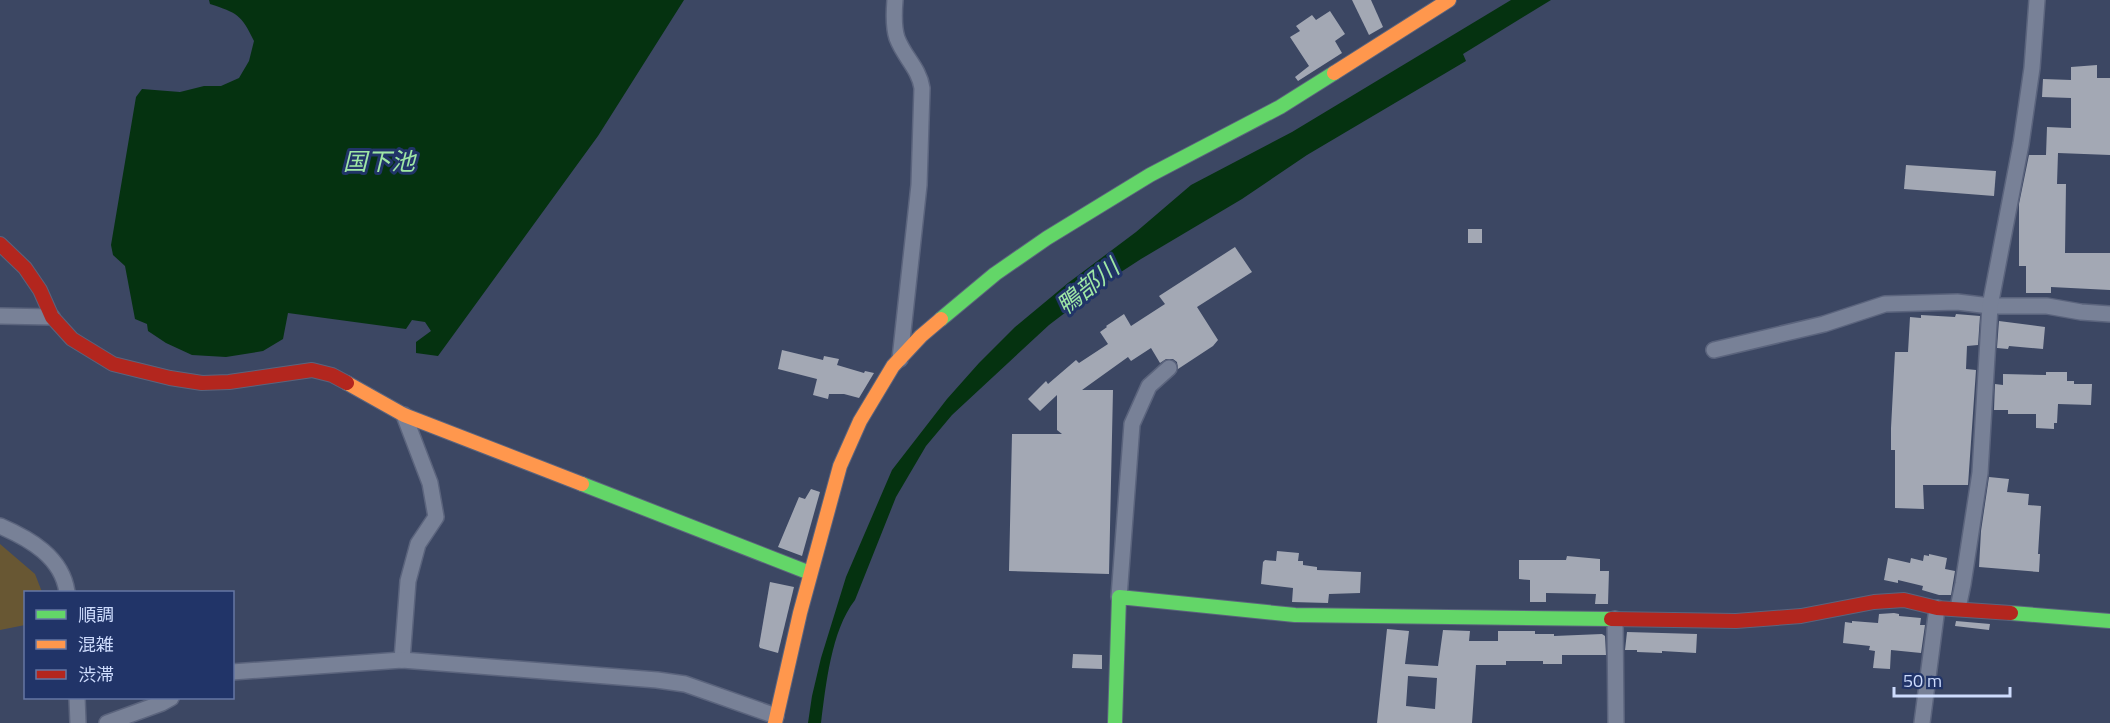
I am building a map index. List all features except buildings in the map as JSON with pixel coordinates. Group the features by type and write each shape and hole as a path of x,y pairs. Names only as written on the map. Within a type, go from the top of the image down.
{"street":[{"path":"895,0 894,25 898,39 920,75 922,88 919,186 900,359"},
{"path":"234,672 402,660 657,680 685,684 775,720 810,573 840,466 860,421 893,366 921,336 995,274 1047,238 1150,175 1280,107 1449,0"},
{"path":"1958,608 1980,473 1990,306 2021,144 2032,68 2037,0"},
{"path":"0,244 30,275 40,290 52,317 72,339 113,364 202,383 229,382 295,371 312,370 332,375 404,415 810,573"},
{"path":"1714,350 1824,324 1885,304 1957,302 1990,306 2047,306 2110,314"},
{"path":"0,316 52,317"},
{"path":"1115,723 1119,597 1132,424 1149,386 1168,368"},
{"path":"402,660 408,581 418,544 436,517 430,483 404,415"},
{"path":"0,526 33,541 52,559 66,584 67,591"},
{"path":"1119,597 1295,615 1736,621 1801,616 1874,602 1904,600 1937,608 2110,621"},
{"path":"1922,723 1937,608"},
{"path":"1615,619 1616,723"},
{"path":"77,699 78,723"},
{"path":"107,723 169,699"}],"shaded area":[{"path":"0,544 35,574 42,591 24,591 24,625 0,630"}],"water":[{"name":"国下池","path":"209,0 684,0 598,136 438,356 416,353 416,342 431,331 425,322 412,320 406,329 288,313 283,339 263,351 226,357 192,355 166,343 148,331 147,324 135,319 125,266 113,255 111,245 136,97 142,89 180,92 204,86 221,86 239,78 249,61 254,41 245,25 237,16 210,4"},
{"name":"鴨部川","path":"1511,0 1551,0 1463,54 1466,61 1307,155 1242,199 1104,283 1049,325 952,415 926,446 896,497 855,600 840,627 831,659 821,723 808,723 821,658 846,577 892,470 947,399 979,363 1015,327 1068,283 1136,232 1191,185 1292,132"}],"traffic: fast":[{"path":"941,319 995,274 1047,238 1150,175 1280,107 1334,73"},
{"path":"582,484 810,573"},
{"path":"1115,723 1119,597 1295,615 1611,619"},
{"path":"2011,613 2110,621"}],"traffic: slow":[{"path":"1334,73 1449,0"},
{"path":"775,723 800,613 840,466 860,421 893,366 921,336 941,319"},
{"path":"347,383 404,415 582,484"}],"traffic: jam":[{"path":"0,244 25,268 40,290 52,317 72,339 113,364 202,383 229,382 312,370 332,375 347,383"},
{"path":"1611,619 1736,621 1801,616 1874,602 1904,600 1937,608 2011,613"}]}
